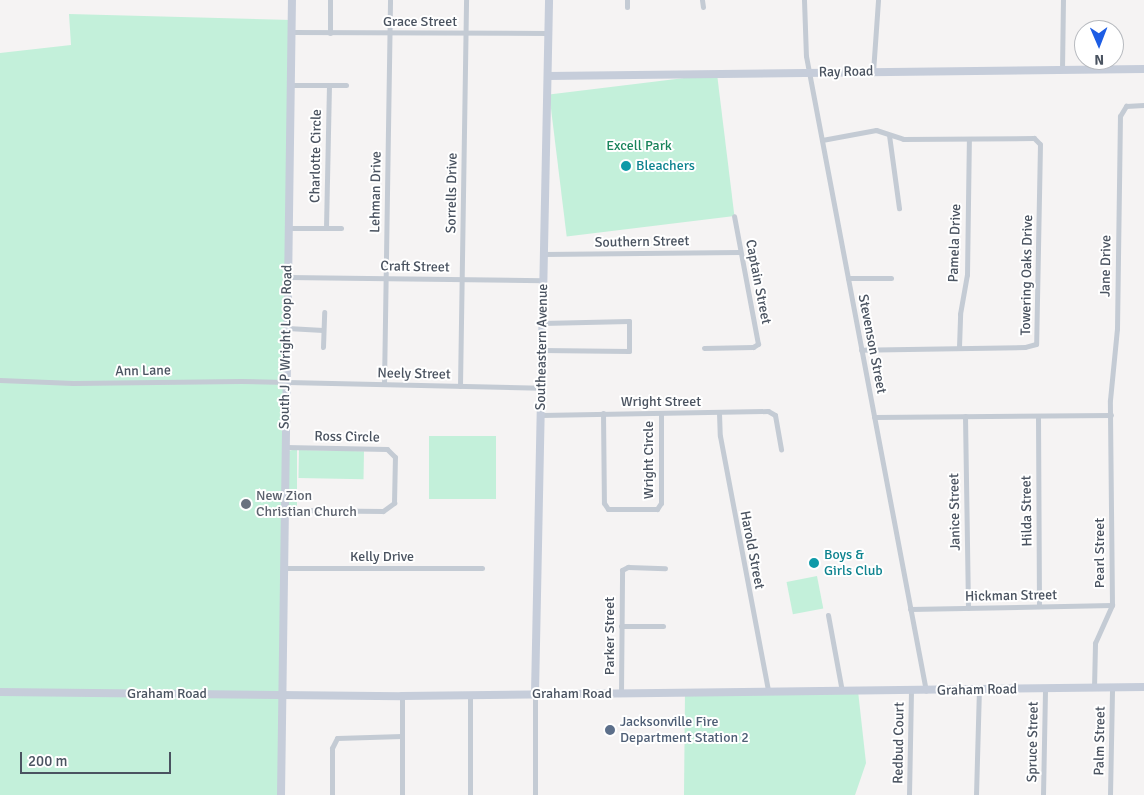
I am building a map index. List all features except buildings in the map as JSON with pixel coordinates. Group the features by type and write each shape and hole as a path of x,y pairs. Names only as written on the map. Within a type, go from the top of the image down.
{"main road":[{"name":"South J P Wright Loop Road","path":"281,795 282,568 292,0"},
{"name":"Southeastern Avenue","path":"535,694 549,0"},
{"name":"Ray Road","path":"548,76 1144,69"},
{"name":"Graham Road","path":"0,692 402,696 1144,687"}],"street":[{"path":"330,0 330,33"},
{"name":"Lehman Drive","path":"384,384 390,0"},
{"name":"Sorrells Drive","path":"460,386 466,0"},
{"path":"627,0 627,7"},
{"path":"702,0 703,7"},
{"name":"Stevenson Street","path":"804,0 809,73 926,691"},
{"path":"873,72 878,0"},
{"path":"1062,70 1063,0"},
{"name":"Grace Street","path":"291,32 548,33"},
{"path":"290,84 346,85"},
{"name":"Charlotte Circle","path":"326,228 329,85"},
{"name":"Jane Drive","path":"1110,415 1117,329 1120,118 1126,106 1144,105"},
{"path":"822,140 876,130 903,139 969,139"},
{"path":"889,135 899,208"},
{"name":"Towering Oaks Drive","path":"861,350 1025,347 1037,342 1040,150 1038,138 969,139"},
{"name":"Pamela Drive","path":"959,347 960,314 967,268 969,139"},
{"name":"Captain Street","path":"704,348 751,347 758,344 734,216"},
{"path":"288,228 342,228"},
{"name":"Southern Street","path":"543,254 740,252"},
{"name":"Craft Street","path":"287,276 543,280"},
{"path":"848,278 891,278"},
{"path":"323,347 324,312"},
{"path":"542,323 629,321 629,351 542,350"},
{"path":"287,328 323,330"},
{"name":"Ann Lane","path":"0,380 286,382"},
{"name":"Neely Street","path":"286,382 541,388"},
{"name":"Wright Street","path":"541,415 768,411 776,420 781,449"},
{"name":"Wright Circle","path":"603,414 604,503 608,509 657,509 661,503 661,413"},
{"name":"Harold Street","path":"719,413 720,436 768,691"},
{"path":"874,417 1110,415"},
{"name":"Pearl Street","path":"1094,688 1095,643 1112,605 1110,415"},
{"name":"Janice Street","path":"965,416 968,608"},
{"name":"Hilda Street","path":"1038,416 1040,606"},
{"name":"Ross Circle","path":"283,510 383,511 394,503 394,457 388,449 285,447"},
{"name":"Parker Street","path":"621,694 622,570 628,567 665,568"},
{"name":"Kelly Drive","path":"282,568 482,568"},
{"name":"Hickman Street","path":"910,609 1112,605"},
{"path":"828,615 842,691"},
{"path":"621,626 662,626"},
{"name":"Palm Street","path":"1110,795 1112,688"},
{"path":"976,795 979,689"},
{"name":"Spruce Street","path":"1043,795 1046,689"},
{"name":"Redbud Court","path":"909,795 911,691"},
{"path":"470,694 470,795"},
{"path":"535,694 535,795"},
{"path":"402,696 402,795"},
{"path":"332,795 332,748 337,738 402,736"}],"green space":[{"path":"69,14 292,20 281,795 0,795 0,53 71,45"},
{"name":"Excell Park","path":"717,74 734,216 567,237 549,95"},
{"path":"429,436 496,436 496,499 429,499"},
{"path":"297,449 297,506 290,507 287,505 288,451"},
{"path":"299,450 364,451 364,479 299,478"},
{"path":"817,576 823,608 793,614 787,582"},
{"path":"858,691 866,763 855,795 684,795 685,693"}],"place":[{"name":"Bleachers","path":"626,166"},
{"name":"New Zion Christian Church","path":"246,504"},
{"name":"Boys & Girls Club","path":"814,563"},
{"name":"Jacksonville Fire Department Station 2","path":"610,730"}]}
